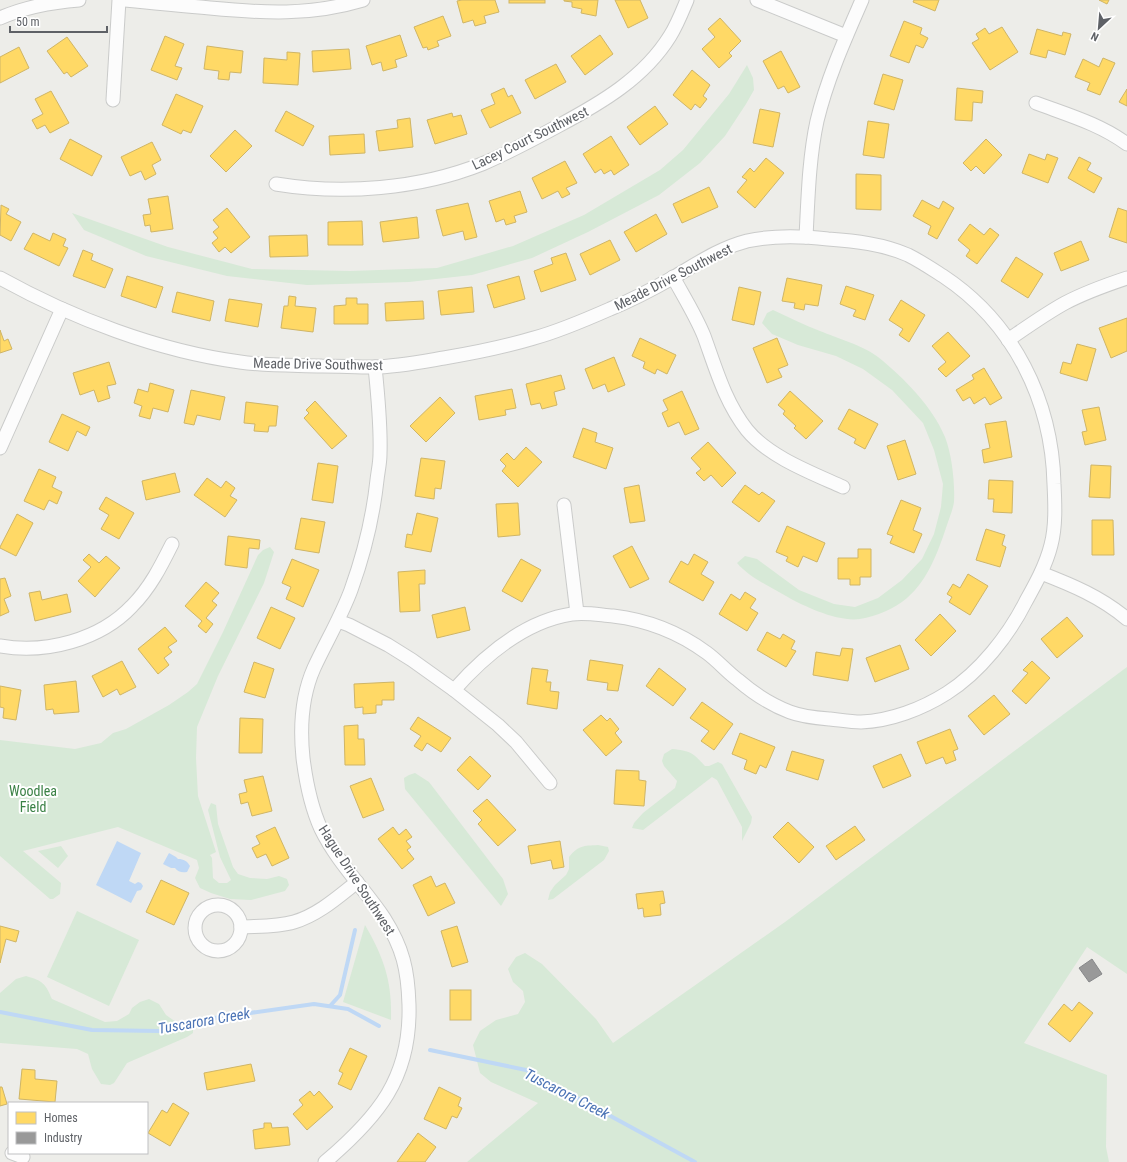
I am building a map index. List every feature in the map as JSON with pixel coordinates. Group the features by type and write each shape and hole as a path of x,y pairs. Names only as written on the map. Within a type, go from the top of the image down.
{"street":[{"path":"0,18 32,8 79,0"},
{"path":"113,100 119,0"},
{"path":"125,0 250,12 279,13 307,12 327,9 363,0"},
{"name":"Lacey Court Southwest","path":"276,184 301,188 339,190 379,188 449,175 483,164 530,141 593,107 619,90 639,73 666,42 680,18 687,0"},
{"path":"757,0 846,36"},
{"path":"806,237 810,172 817,122 831,73 862,0"},
{"path":"1036,103 1097,125 1127,144"},
{"name":"Meade Drive Southwest","path":"0,278 62,309 88,320 159,345 196,354 241,363 286,366 375,367 438,359 536,338 613,308 673,278 717,252 742,242 763,238 806,237 862,242 906,254 922,262 960,288 974,300 1008,340 1028,372 1039,396 1052,450 1054,467 1054,527 1052,544 1041,573 1010,628 997,647 968,676 951,690 916,709 890,717 866,722 818,719 794,714 756,693 736,679 708,654 676,635 627,618 577,613 532,627 502,645 472,669 454,690"},
{"path":"673,278 701,330 726,397 747,430 763,444 790,463 843,487"},
{"path":"1008,340 1065,303 1094,290 1127,278"},
{"path":"0,448 62,309"},
{"name":"Hague Drive Southwest","path":"324,1162 365,1126 381,1106 399,1074 403,1063 408,1038 408,987 404,960 397,942 385,920 332,848 321,829 308,788 303,756 302,726 308,684 351,590 366,542 375,501 380,457 380,417 375,367"},
{"path":"564,505 577,613"},
{"path":"0,646 16,649 42,648 86,637 104,628 132,606 141,595 157,572 172,544"},
{"path":"1041,573 1089,592 1127,619"},
{"path":"338,621 349,625 412,660 454,690 492,720 516,742 550,783"},
{"path":"241,927 276,925 293,922 307,917 322,909 357,882"}],"green space":[{"path":"747,65 753,78 754,90 725,136 700,163 659,195 588,232 532,258 472,275 409,282 307,285 227,276 146,256 84,230 72,213 168,247 252,269 350,271 437,268 513,246 584,215 660,170 683,150 729,94"},
{"path":"773,310 814,329 858,346 878,357 916,393 933,415 945,437 950,452 954,486 954,502 941,543 927,573 915,590 897,606 879,614 860,619 851,619 822,613 794,600 760,581 737,563 745,556 757,559 799,590 834,604 855,607 878,598 902,580 922,559 934,534 941,507 943,484 934,450 923,423 892,390 863,369 836,356 798,345 772,334 762,323 767,313"},
{"name":"Woodlea Field","path":"270,547 274,552 264,583 218,676 197,727 196,758 198,796 216,852 210,855 212,858 213,878 219,883 227,883 231,880 220,857 208,810 211,803 216,805 218,824 233,867 238,874 250,878 267,879 279,876 287,879 289,885 285,891 251,900 230,899 211,893 200,888 195,878 199,868 197,860 118,827 23,851 61,883 60,894 53,899 50,899 0,856 0,740 75,749 101,743 113,733 126,729 169,705 188,692 197,684 223,632 258,555 263,550"},
{"path":"1127,667 1127,974 1087,947 1024,1043 1107,1075 1106,1147 1109,1162 467,1162 538,1103 491,1082 480,1073 473,1045 480,1031 496,1020 518,1014 525,1002 523,991 513,982 508,969 516,957 525,953 542,964 596,1019 613,1043 785,922"},
{"path":"672,749 691,753 705,766 718,762 722,764 752,817 751,823 742,841 742,827 717,780 712,777 643,830 632,828 634,823 643,813 675,788 677,781 664,766 662,761 664,754"},
{"path":"415,773 429,782 503,879 508,894 501,906 405,789 404,778"},
{"path":"598,845 608,847 609,851 604,860 553,899 548,900 550,892 566,875 569,869 569,857 579,848"},
{"path":"61,846 68,856 58,868 38,851"},
{"path":"77,911 139,940 109,1006 47,977"},
{"path":"365,925 386,970 390,993 391,1020 343,1002"},
{"path":"26,976 43,983 52,999 105,1022 117,1021 129,1014 132,1008 140,1002 149,999 159,1004 166,1015 176,1022 193,1030 193,1033 127,1063 114,1083 110,1085 101,1084 92,1069 88,1054 77,1049 0,1043 0,993 16,979"}],"water":[{"path":"117,841 141,853 129,881 135,884 138,882 141,883 143,886 141,890 137,891 131,903 96,885"},
{"path":"169,853 188,863 190,866 187,872 180,872 175,868 171,868 163,864"}],"building: Homes":[{"path":"495,0 499,12 484,16 486,23 475,26 473,20 463,23 457,1"},
{"path":"509,0 545,0 545,3 509,3"},
{"path":"564,0 598,0 596,16 581,13 582,9 572,7 572,2"},
{"path":"615,0 640,0 648,18 628,28"},
{"path":"914,0 939,0 935,11 913,2"},
{"path":"1099,0 1109,0 1107,4"},
{"path":"443,16 451,36 437,41 439,46 428,50 427,47 423,48 414,27"},
{"path":"720,18 741,41 729,53 732,56 719,68 702,49 715,37 708,29"},
{"path":"904,21 922,28 920,34 928,38 923,48 916,45 909,63 890,56"},
{"path":"1002,27 1018,52 990,70 972,43 979,39 976,34 985,28 989,34"},
{"path":"1037,29 1062,36 1063,32 1071,34 1065,55 1048,50 1046,58 1030,54"},
{"path":"400,35 407,56 395,60 397,67 383,71 381,62 372,65 366,46"},
{"path":"600,35 613,54 585,75 571,56"},
{"path":"165,36 184,44 175,66 182,68 177,80 151,70"},
{"path":"67,37 88,66 71,77 67,72 64,74 47,51"},
{"path":"207,46 243,51 241,73 230,72 229,80 218,79 219,71 204,69"},
{"path":"19,47 29,68 0,83 0,57"},
{"path":"349,49 351,69 313,72 312,51"},
{"path":"781,51 800,87 788,93 784,86 778,89 763,61"},
{"path":"287,52 300,53 298,85 263,83 264,58 287,60"},
{"path":"1103,58 1115,63 1100,95 1087,90 1090,83 1075,77 1083,59 1099,67"},
{"path":"556,64 566,82 535,99 525,80"},
{"path":"692,70 710,85 703,96 707,99 700,108 695,104 691,110 673,95"},
{"path":"883,74 903,80 894,110 874,104"},
{"path":"504,88 508,97 512,95 521,113 490,128 481,110 495,104 491,94"},
{"path":"957,88 983,91 982,103 973,102 972,121 955,120"},
{"path":"1127,89 1127,106 1119,102"},
{"path":"51,91 69,123 50,133 45,125 37,129 32,120 43,114 35,99"},
{"path":"176,94 203,106 191,133 183,130 181,134 162,125"},
{"path":"655,106 668,124 640,145 627,127"},
{"path":"760,109 780,113 773,147 753,143"},
{"path":"286,111 314,126 303,146 275,131"},
{"path":"452,113 453,117 461,115 467,134 435,144 427,120"},
{"path":"410,118 413,147 379,151 376,131 398,128 397,120"},
{"path":"868,121 889,124 884,158 863,155"},
{"path":"235,130 252,146 226,172 210,156"},
{"path":"364,134 365,153 330,155 329,136"},
{"path":"611,136 629,165 614,175 611,170 604,174 601,169 595,173 583,154"},
{"path":"70,139 102,156 92,176 60,159"},
{"path":"986,139 1002,155 984,174 976,166 971,171 963,163"},
{"path":"152,142 161,160 152,165 156,174 145,180 141,171 130,176 121,157"},
{"path":"1029,154 1045,160 1047,154 1058,158 1048,183 1022,173"},
{"path":"1079,157 1091,163 1087,170 1102,178 1094,193 1068,178"},
{"path":"766,158 784,173 755,208 737,192 747,180 742,177 750,168 754,172"},
{"path":"565,161 577,183 566,188 570,194 562,198 558,191 542,199 532,178"},
{"path":"856,174 881,175 881,210 856,209"},
{"path":"709,187 718,207 682,223 673,204"},
{"path":"520,191 527,212 514,216 516,222 506,225 504,219 496,222 489,201"},
{"path":"168,196 173,229 151,232 150,225 145,226 143,215 151,214 148,199"},
{"path":"922,200 939,209 943,201 954,208 937,239 928,234 931,226 913,216"},
{"path":"468,203 477,237 465,240 463,231 443,236 436,210"},
{"path":"1,205 9,209 6,214 21,222 11,241 0,235"},
{"path":"227,208 250,237 231,253 225,247 219,252 212,243 218,238 213,232 219,227 213,220"},
{"path":"1118,208 1127,211 1127,243 1109,237"},
{"path":"656,214 667,234 636,252 624,232"},
{"path":"417,217 419,238 383,242 380,222"},
{"path":"362,221 363,245 328,245 328,222"},
{"path":"970,224 984,235 990,228 999,235 977,264 966,256 970,250 958,240"},
{"path":"33,233 50,241 53,233 66,239 63,246 68,248 59,266 24,249"},
{"path":"307,235 308,256 270,257 269,236"},
{"path":"610,240 620,260 590,275 580,254"},
{"path":"1081,241 1089,260 1061,271 1054,253"},
{"path":"83,250 93,254 91,260 113,269 105,288 73,276"},
{"path":"566,253 576,280 541,292 534,271 553,264 551,258"},
{"path":"1016,257 1043,274 1028,298 1001,281"},
{"path":"127,276 163,287 156,308 121,296"},
{"path":"519,276 525,299 494,308 487,285"},
{"path":"787,278 822,285 818,306 805,304 804,310 794,308 795,303 782,301"},
{"path":"846,286 874,295 865,320 853,316 856,310 840,304"},
{"path":"472,287 474,312 441,315 438,291"},
{"path":"739,287 761,292 754,325 732,320"},
{"path":"177,292 214,301 210,321 172,312"},
{"path":"289,296 296,297 295,306 316,308 313,332 281,328 284,306 288,306"},
{"path":"346,298 357,298 357,304 368,304 368,324 334,324 334,306 346,305"},
{"path":"229,299 262,304 258,327 225,321"},
{"path":"901,300 925,315 909,342 899,335 903,329 889,320"},
{"path":"423,301 424,319 386,321 385,303"},
{"path":"1127,318 1127,351 1111,358 1099,328"},
{"path":"0,330 4,341 8,339 12,349 0,353"},
{"path":"948,332 970,356 946,377 938,369 946,362 932,346"},
{"path":"640,338 676,355 667,374 657,369 655,374 643,368 645,362 632,356"},
{"path":"777,338 788,365 778,369 782,377 767,383 753,348"},
{"path":"1077,344 1096,349 1087,381 1060,373 1063,362 1071,364"},
{"path":"614,357 625,385 608,392 605,384 593,389 585,369"},
{"path":"109,362 116,384 107,386 110,398 98,402 94,390 80,395 73,373"},
{"path":"984,368 1002,398 990,405 985,397 974,404 970,397 963,401 956,390 974,379 972,375"},
{"path":"561,375 565,389 554,392 557,405 542,409 540,403 531,405 526,384"},
{"path":"150,383 174,390 168,412 153,408 150,419 139,416 142,406 134,403 138,389 148,392"},
{"path":"512,389 516,408 505,410 506,415 479,420 475,396"},
{"path":"191,390 225,397 220,420 197,415 194,425 184,423"},
{"path":"682,391 699,429 685,435 679,422 668,427 662,413 668,410 663,400"},
{"path":"790,391 823,421 806,439 794,428 796,426 783,414 785,411 778,405"},
{"path":"440,397 455,413 426,442 410,426"},
{"path":"315,401 347,436 332,449 304,418 309,413 306,410"},
{"path":"246,402 278,406 276,426 269,426 268,432 254,431 255,424 244,423"},
{"path":"1099,407 1106,440 1085,445 1082,432 1087,431 1082,410"},
{"path":"849,409 878,424 865,449 854,443 856,439 838,429"},
{"path":"62,414 90,427 86,436 77,431 68,451 49,442"},
{"path":"1006,421 1012,457 984,463 982,450 990,448 985,424"},
{"path":"583,428 597,433 595,442 613,448 606,469 573,457"},
{"path":"905,440 916,474 898,480 887,446"},
{"path":"708,442 736,473 722,487 711,475 704,481 696,473 701,469 691,458"},
{"path":"526,447 542,462 518,487 502,471 506,466 500,460 507,453 514,460"},
{"path":"421,458 445,461 441,489 435,488 434,499 415,496"},
{"path":"318,463 338,466 333,503 312,500"},
{"path":"1091,465 1111,466 1110,498 1089,497"},
{"path":"39,469 56,477 52,487 62,492 57,504 49,500 44,510 24,501"},
{"path":"175,473 180,492 146,500 142,481"},
{"path":"207,478 221,488 226,481 235,488 230,496 237,500 225,517 194,495"},
{"path":"989,480 1013,481 1012,513 993,512 994,499 988,499"},
{"path":"639,485 645,521 630,523 624,488"},
{"path":"745,485 759,495 762,492 775,501 759,522 732,502"},
{"path":"106,497 134,513 119,539 101,529 109,515 99,509"},
{"path":"901,500 921,508 913,530 922,534 914,553 890,543 893,536 887,534"},
{"path":"518,503 520,535 498,537 496,504"},
{"path":"417,513 438,518 431,552 405,547 407,534 412,535"},
{"path":"17,514 33,523 16,556 0,547"},
{"path":"301,518 325,522 319,553 295,549"},
{"path":"1092,520 1113,520 1114,555 1092,555"},
{"path":"787,526 825,543 817,562 803,556 798,567 786,561 788,557 776,552"},
{"path":"986,529 1005,535 1002,545 1006,547 1000,567 976,560"},
{"path":"228,536 260,540 259,549 249,548 247,568 225,565"},
{"path":"632,546 649,579 630,588 613,556"},
{"path":"858,549 871,549 871,577 860,577 860,585 850,585 850,579 838,579 838,558 858,558"},
{"path":"89,554 99,563 106,556 120,568 95,597 78,581 91,567 83,560"},
{"path":"694,554 708,562 701,574 714,582 703,601 669,582 681,561 688,565"},
{"path":"292,559 319,570 303,607 286,599 291,587 282,583"},
{"path":"521,559 541,570 522,602 502,591"},
{"path":"425,570 425,584 419,584 420,611 400,612 398,572"},
{"path":"968,574 988,586 970,615 949,602 952,597 947,594 953,584 960,588"},
{"path":"5,578 11,596 4,599 9,612 0,616 0,579"},
{"path":"206,582 219,593 212,601 217,605 206,618 213,624 206,633 198,626 202,621 185,606"},
{"path":"40,591 42,600 67,594 71,612 35,621 29,593"},
{"path":"745,592 756,599 750,608 758,613 747,631 719,614 731,594 740,600"},
{"path":"271,607 295,618 280,649 257,638"},
{"path":"465,607 470,630 437,638 432,615"},
{"path":"940,614 956,631 931,656 915,640"},
{"path":"1067,617 1083,636 1057,658 1041,639"},
{"path":"165,627 177,641 168,647 172,652 164,658 169,665 158,674 138,649"},
{"path":"767,632 780,639 783,634 795,641 791,649 796,651 786,667 757,650"},
{"path":"900,645 909,669 875,682 866,658"},
{"path":"842,648 853,649 848,681 813,675 816,652 840,656"},
{"path":"590,660 623,665 618,691 607,690 608,683 587,680"},
{"path":"122,661 136,687 120,695 117,689 103,697 92,676"},
{"path":"1032,661 1050,678 1026,704 1012,691 1028,673 1023,670"},
{"path":"254,662 274,669 265,698 244,692"},
{"path":"532,668 548,670 546,682 551,682 550,691 559,692 557,709 527,704"},
{"path":"659,668 686,689 673,706 646,686"},
{"path":"76,681 79,712 54,714 53,709 46,710 44,685"},
{"path":"394,682 394,700 382,700 382,705 376,705 376,713 363,714 363,707 355,708 354,684"},
{"path":"0,686 21,690 16,720 3,718 4,708 0,707"},
{"path":"994,695 1010,714 984,735 968,716"},
{"path":"702,702 733,724 714,750 701,741 709,731 690,718"},
{"path":"601,715 607,721 610,718 619,729 615,733 622,742 606,756 583,730"},
{"path":"418,717 451,738 441,752 427,743 422,751 414,746 421,736 410,729"},
{"path":"240,718 263,719 262,753 239,753"},
{"path":"358,725 358,739 364,739 365,765 345,765 344,726"},
{"path":"950,729 958,749 953,751 956,760 946,764 943,757 926,764 917,742"},
{"path":"740,733 775,747 766,768 760,765 756,774 744,769 747,760 732,754"},
{"path":"792,751 824,760 818,780 786,770"},
{"path":"901,754 911,776 883,788 873,766"},
{"path":"470,756 491,776 478,790 457,770"},
{"path":"616,770 639,771 639,780 646,781 644,806 614,804"},
{"path":"263,776 272,811 252,816 248,802 241,804 239,794 247,792 244,780"},
{"path":"371,778 384,810 363,818 350,786"},
{"path":"487,799 516,830 498,846 478,824 482,820 473,811"},
{"path":"788,822 814,847 799,863 773,837"},
{"path":"855,826 865,840 836,860 826,846"},
{"path":"275,827 289,858 272,866 266,854 257,858 252,848 260,844 256,836"},
{"path":"393,827 399,835 406,829 412,837 406,841 411,847 407,850 414,859 402,869 378,839"},
{"path":"560,841 564,867 553,869 551,860 531,864 528,846"},
{"path":"431,876 436,887 445,883 455,903 428,916 413,885"},
{"path":"161,880 189,893 174,925 146,912"},
{"path":"663,891 665,903 660,904 661,915 644,917 643,908 638,909 636,894"},
{"path":"0,926 19,931 16,942 6,939 0,963"},
{"path":"457,926 468,962 452,967 441,931"},
{"path":"450,990 471,990 471,1020 450,1020"},
{"path":"1079,1002 1093,1013 1070,1042 1048,1024 1064,1004 1072,1011"},
{"path":"350,1048 367,1056 351,1090 338,1084 343,1073 339,1071"},
{"path":"251,1064 255,1081 207,1090 204,1073"},
{"path":"22,1069 35,1070 35,1079 57,1081 55,1102 19,1099"},
{"path":"0,1087 2,1087 7,1104 0,1106"},
{"path":"439,1087 461,1098 458,1106 462,1108 457,1118 452,1116 446,1129 424,1119"},
{"path":"310,1091 314,1096 319,1091 333,1107 307,1130 293,1114 303,1105 299,1100"},
{"path":"173,1103 189,1113 170,1146 148,1133 162,1110 167,1113"},
{"path":"264,1123 271,1123 272,1128 288,1127 290,1145 255,1149 253,1130 264,1128"},
{"path":"418,1133 436,1147 425,1162 397,1162"}],"building: Industry":[{"path":"1092,959 1102,974 1089,982 1079,968"}],"waterway":[{"path":"330,1006 340,995 355,930"},
{"name":"Tuscarora Creek","path":"0,1012 92,1030 159,1031 214,1018 314,1004 348,1009 379,1026"},
{"name":"Tuscarora Creek","path":"430,1050 526,1070 695,1162"}]}
